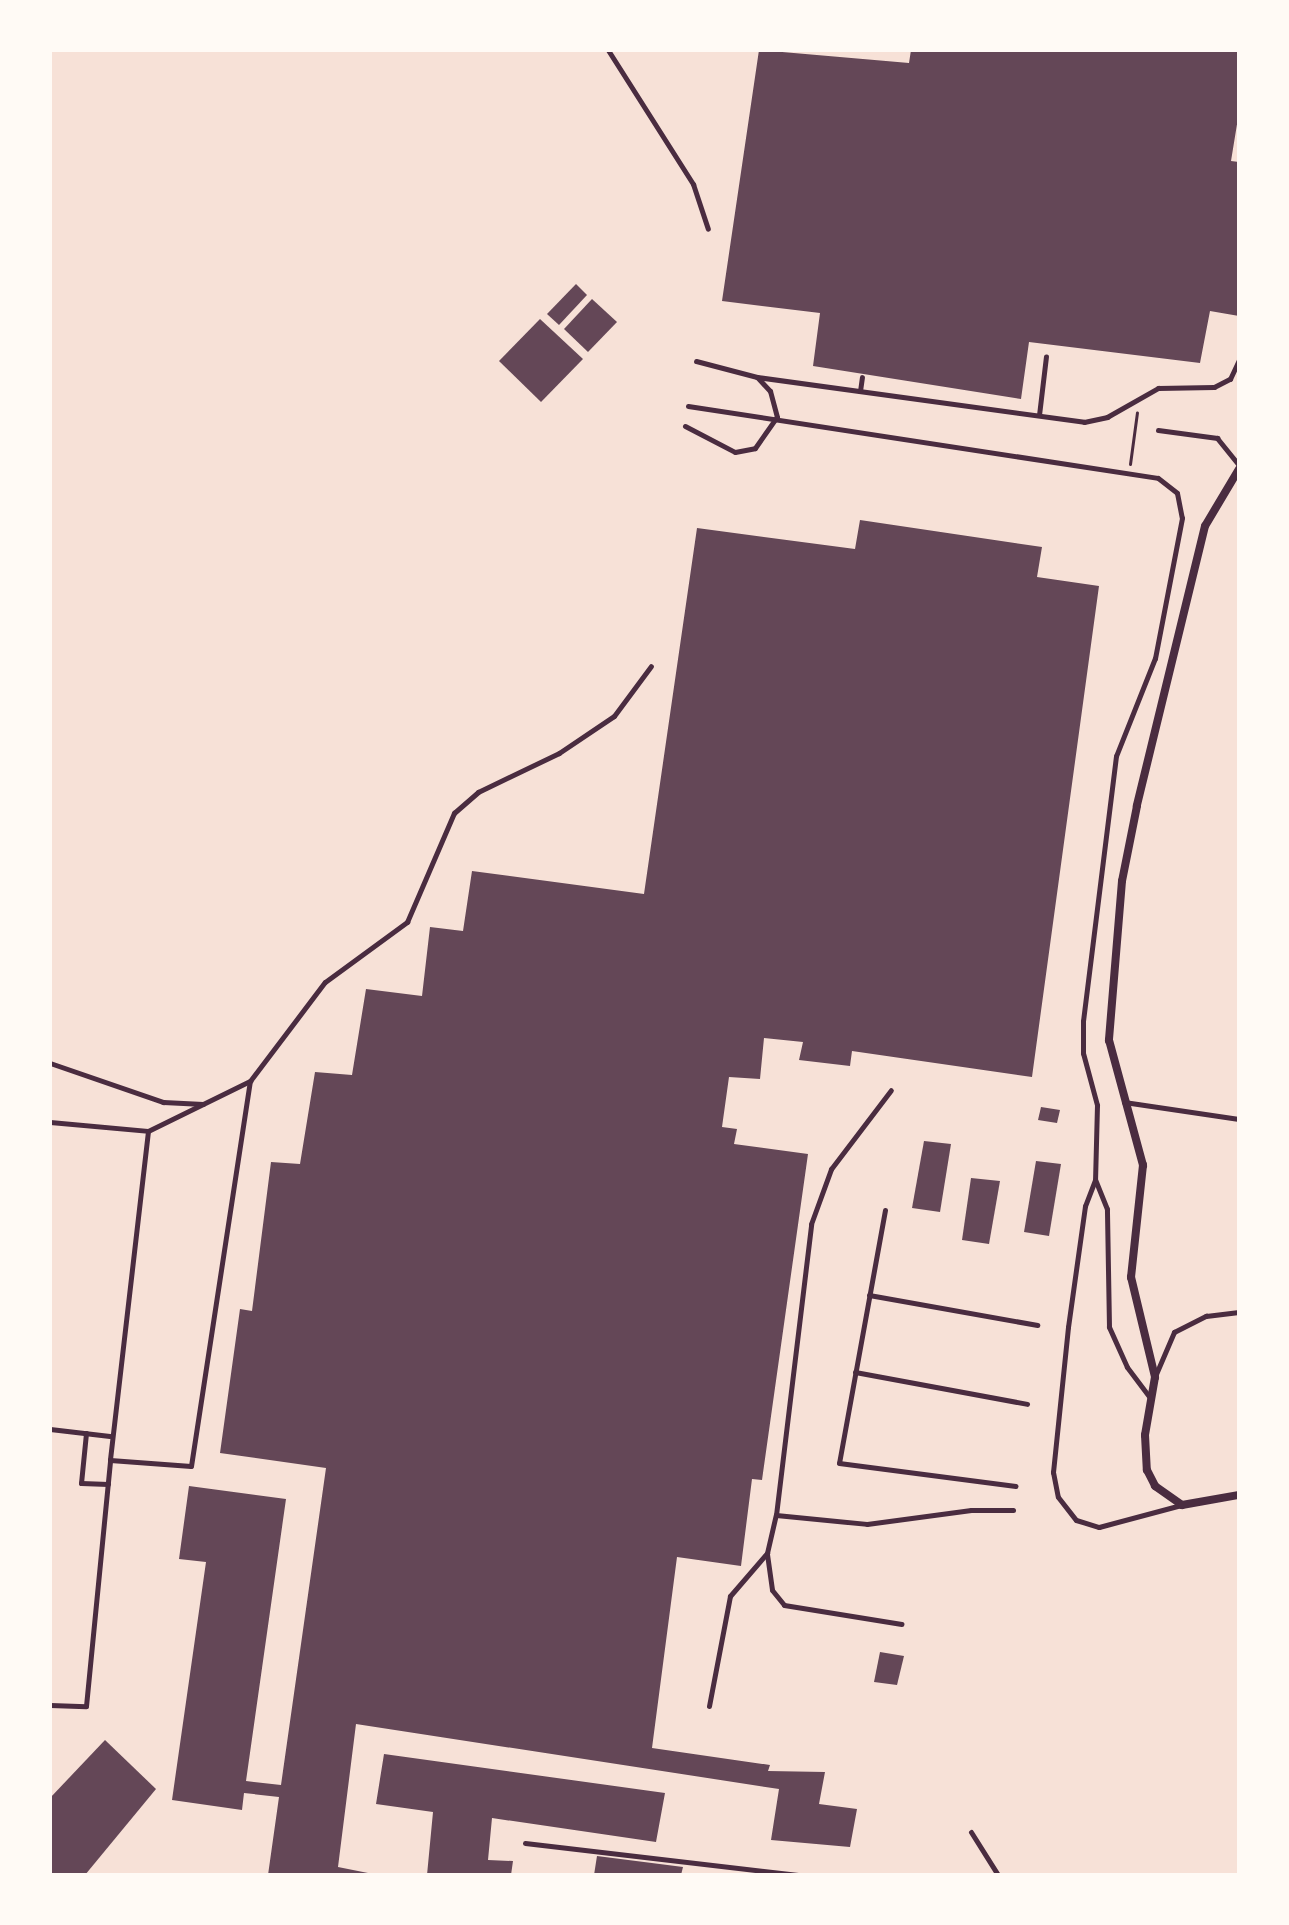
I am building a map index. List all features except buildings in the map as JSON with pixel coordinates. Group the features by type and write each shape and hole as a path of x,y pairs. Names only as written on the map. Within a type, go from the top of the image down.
{"street":[{"path":"1239,467 1205,526 1127,855 1109,1040 1123,1101 1143,1165 1132,1290 1155,1377 1147,1470 1155,1486 1182,1505 1239,1495"}],"lane":[{"path":"608,50 693,184 708,229"},
{"path":"1039,415 1046,356"},
{"path":"696,361 757,377 1084,422 1107,417 1175,385 1214,387 1230,379 1239,360"},
{"path":"757,377 770,391 777,417"},
{"path":"860,391 862,377"},
{"path":"688,406 777,417 1158,478 1177,493 1182,518 1155,658 1116,756 1083,1021 1083,1053 1097,1105 1095,1180 1085,1206 1068,1327 1053,1472 1058,1497 1076,1520 1099,1527 1182,1505"},
{"path":"685,426 735,452 755,448 777,417"},
{"path":"1158,430 1217,438 1239,467"},
{"path":"50,1122 148,1131 163,1119 208,1104 250,1081 325,982 407,922 454,813 478,792 559,753 614,716 651,666"},
{"path":"50,1063 163,1102 208,1104"},
{"path":"110,1460 191,1466 250,1081"},
{"path":"891,1090 831,1169 811,1224 776,1515 767,1553 772,1590 784,1605 901,1624"},
{"path":"1123,1101 1239,1119"},
{"path":"50,1705 86,1706 110,1436 148,1131"},
{"path":"1095,1180 1107,1209 1109,1327 1127,1367 1151,1399"},
{"path":"885,1210 839,1463 1016,1486"},
{"path":"869,1295 1037,1325"},
{"path":"1155,1377 1174,1332 1206,1316 1239,1312"},
{"path":"855,1372 1027,1404"},
{"path":"50,1429 110,1436"},
{"path":"86,1433 81,1483 108,1484"},
{"path":"776,1515 867,1524 971,1510 1013,1510"},
{"path":"709,1706 730,1596 767,1553"},
{"path":"971,1832 998,1875"},
{"path":"525,1843 798,1875"}],"path":[{"path":"1128,473 1136,401"}]}
